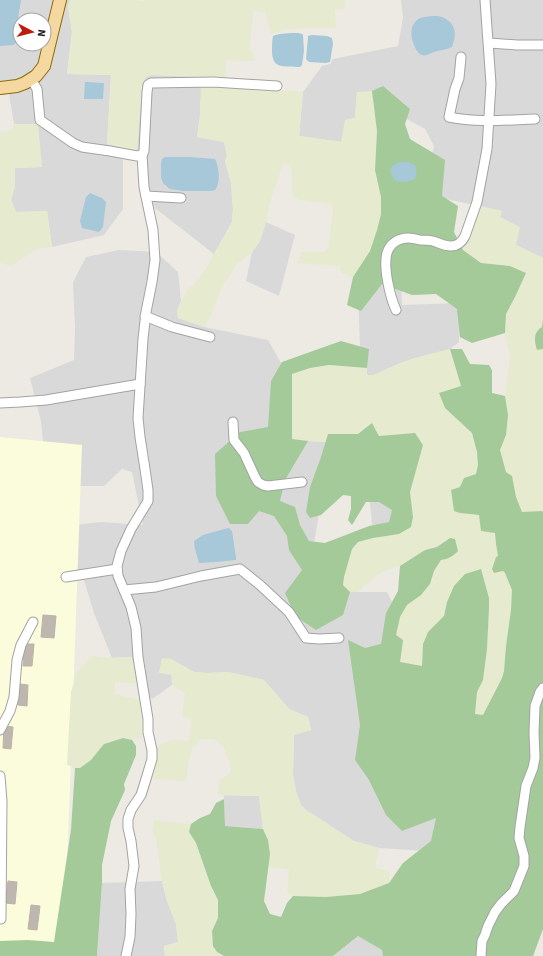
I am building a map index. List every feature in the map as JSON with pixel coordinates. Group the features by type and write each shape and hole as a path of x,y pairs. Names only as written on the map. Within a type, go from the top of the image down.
{"main road":[{"path":"0,88 17,86 31,79 36,76 44,66 60,0"}],"street":[{"path":"396,310 392,301 386,268 387,253 389,248 402,238 432,241 445,246 457,245 463,240 477,202 487,149 491,84 485,0"},
{"path":"489,43 543,45"},
{"path":"461,57 459,78 449,117 462,120 489,121 535,119"},
{"path":"31,79 37,89 40,120 73,143 82,147 137,156 142,155"},
{"path":"126,956 132,914 130,889 134,866 128,819 131,810 141,794 152,759 152,750 148,732 148,719 138,657 136,628 131,607 118,576 117,569 121,551 131,529 148,501 148,490 138,418 145,316 155,260 153,230 144,187 142,155 144,151 148,86 151,83 213,82 277,86"},
{"path":"146,196 181,198"},
{"path":"145,316 172,327 210,337"},
{"path":"0,403 46,400 140,384"},
{"path":"233,422 234,440 244,453 258,482 268,486 302,482"},
{"path":"66,577 117,569"},
{"path":"124,590 156,587 201,576 240,569 289,612 306,638 339,638"},
{"path":"0,730 10,711 14,697 17,660 21,645 33,622"},
{"path":"481,956 482,941 488,926 495,912 514,891 524,866 524,856 519,838 520,827 526,786 535,758 535,706 543,688"},
{"path":"0,776 2,919"}],"shaded area":[{"path":"0,0 70,0 68,7 72,32 67,74 111,75 107,144 123,148 123,209 104,235 52,247 47,211 16,212 11,200 15,186 15,168 41,167 38,124 14,124 9,94 0,95"},
{"path":"70,0 136,0 144,2 145,0 345,0 345,9 335,10 336,28 305,28 285,30 271,34 265,12 254,10 249,50 253,51 254,61 226,60 226,79 152,75 146,77 142,84 137,151 107,144 111,75 67,74 72,32 68,7"},
{"path":"401,0 543,0 543,258 516,245 500,217 502,211 437,197 426,182 434,146 425,129 357,92 355,118 345,120 342,142 299,136 303,92 322,66 330,64 333,59 398,46 403,18"},
{"path":"152,75 202,77 197,137 224,142 227,156 225,161 231,183 233,209 232,222 214,254 155,208 137,151 142,84 146,77"},
{"path":"201,86 303,92 299,136 341,142 345,120 355,118 357,92 372,91 377,131 375,170 381,197 381,214 370,251 353,277 341,273 340,266 298,263 301,252 325,252 328,248 333,210 331,204 299,200 293,197 291,166 283,164 270,202 260,241 252,252 237,264 222,286 210,318 204,327 178,318 177,310 187,290 195,283 206,269 232,222 233,209 231,183 225,161 227,156 224,142 197,137 200,115"},
{"path":"14,124 38,124 42,167 15,168 15,186 11,200 16,212 47,211 52,247 36,249 12,266 0,263 0,132 11,131"},
{"path":"479,206 502,211 500,217 520,227 516,245 543,258 543,319 542,328 538,330 534,337 534,343 537,350 543,349 543,512 522,513 506,472 500,450 506,435 508,415 505,396 510,357 505,333 506,314 526,273 510,266 481,263 463,250"},
{"path":"266,222 295,235 279,296 246,281 252,252 260,241"},
{"path":"119,250 156,252 178,272 181,301 177,310 178,318 204,327 268,340 288,375 292,440 326,442 323,489 313,550 313,582 350,592 387,592 400,617 448,814 426,851 379,848 354,841 306,810 301,805 296,791 293,775 294,734 311,730 308,717 289,709 264,680 228,672 194,672 171,659 172,685 152,699 138,684 132,657 112,658 94,613 83,577 66,563 67,526 101,522 143,525 132,472 122,469 104,486 75,486 44,451 41,421 30,378 74,360 75,328 73,282 86,257"},
{"path":"374,274 401,282 402,305 461,303 459,342 450,349 415,358 374,375 367,375 367,368 360,345 358,294"},
{"path":"450,349 461,386 439,393 445,408 472,433 477,452 478,465 476,474 464,478 460,513 479,515 495,533 498,556 496,557 492,569 494,572 503,571 505,573 512,590 504,671 483,716 475,714 477,692 483,680 487,649 489,609 489,598 481,570 447,602 444,616 428,632 423,644 422,666 400,662 403,641 396,635 400,617 407,605 421,595 430,584 434,571 442,560 450,538 437,547 425,550 400,566 382,572 358,592 350,592 343,585 352,549 358,542 373,538 413,517 410,492 422,445 415,433 379,436 372,423 358,434 328,434 326,442 292,440 292,374 310,368 329,365 367,368 367,375 374,375 415,358"},
{"path":"0,437 82,445 64,956 0,956"},
{"path":"398,500 411,527 373,538 370,501"},
{"path":"92,656 112,658 132,657 138,684 115,682 115,694 140,700 142,738 132,740 123,738 104,744 91,760 80,768 75,768 67,765 71,692 77,672"},
{"path":"162,658 171,659 194,672 228,672 264,680 289,709 308,717 311,730 294,735 293,775 296,791 301,805 306,810 354,841 379,848 375,868 390,871 389,883 361,894 326,897 293,896 287,892 289,869 268,867 270,853 268,840 263,829 259,796 218,795 219,781 231,772 229,760 223,746 214,739 201,739 192,749 186,781 153,779 157,758 156,748 165,742 178,740 189,741 191,719 182,717 185,693 172,685 172,675 159,673"},
{"path":"224,795 259,796 263,829 225,826"},
{"path":"154,820 191,824 189,832 196,843 211,886 218,900 218,918 212,931 213,946 217,952 224,956 165,956 164,946 178,942 176,924 167,901 162,881 156,839 152,831"},
{"path":"162,881 167,901 176,924 178,942 164,946 165,956 97,956 102,883"},
{"path":"358,936 382,950 383,956 333,956"}],"green space":[{"path":"383,86 410,109 405,124 410,139 445,160 442,196 458,206 454,232 463,250 481,263 510,266 526,273 506,314 505,333 472,343 460,337 457,309 436,294 412,295 382,284 361,311 347,305 353,277 370,251 381,214 381,197 375,170 377,131 372,91"},
{"path":"543,319 543,349 537,350 535,337 537,331 542,327"},
{"path":"341,341 369,349 367,368 329,365 310,368 292,374 292,439 308,441 285,480 280,501 295,507 300,525 309,541 325,543 369,526 389,522 392,510 379,502 366,502 352,525 348,520 351,509 351,496 343,495 321,515 310,518 306,512 310,487 328,434 358,434 372,423 379,436 415,433 423,445 410,492 413,517 411,527 399,534 358,542 352,549 344,577 343,585 350,592 343,615 316,630 295,616 285,593 302,570 289,550 287,536 274,516 259,511 248,524 230,524 216,496 215,454 240,432 268,427 271,381 282,362"},
{"path":"450,349 462,349 470,364 489,365 492,370 492,393 505,396 508,415 506,435 500,450 506,472 512,476 516,497 522,512 543,512 543,929 533,956 383,956 382,950 358,936 333,956 224,956 217,952 213,946 212,931 218,918 218,900 211,886 196,843 189,832 191,824 210,814 216,803 224,799 225,826 263,829 268,840 270,854 264,901 270,914 281,917 287,903 293,896 326,897 360,894 389,883 403,863 431,841 436,818 402,831 386,815 369,780 355,760 360,725 348,640 365,648 381,644 386,613 398,591 400,566 425,550 437,547 450,538 455,539 458,551 451,557 441,560 434,571 430,584 421,595 407,605 400,617 396,635 403,640 400,662 422,666 423,644 428,632 444,616 447,602 454,586 465,574 481,569 489,598 489,609 487,649 483,680 477,692 475,714 483,715 502,678 511,610 512,590 505,573 503,571 494,573 492,569 496,557 498,556 495,533 481,531 479,515 454,511 451,490 460,487 464,478 476,474 478,465 477,452 472,433 445,408 439,393 461,386"},
{"path":"123,738 132,740 136,746 136,755 124,784 125,790 111,821 102,865 97,956 0,956 0,941 28,940 54,942 71,830 75,768 80,768 91,760 104,744"}],"water":[{"path":"0,0 21,0 19,12 12,12 12,45 0,46"},
{"path":"438,16 448,20 454,27 455,36 452,47 426,55 421,55 417,51 412,40 412,28 416,21 421,18"},
{"path":"298,33 303,35 304,51 302,65 300,67 287,67 279,65 274,61 272,56 273,36"},
{"path":"308,36 327,36 332,38 333,44 330,62 309,62 306,59"},
{"path":"85,82 104,83 103,99 84,99"},
{"path":"165,157 215,159 218,166 219,175 217,187 215,190 211,191 183,191 170,189 163,183 161,177 161,163 162,159"},
{"path":"399,162 408,162 415,165 415,179 405,182 396,181 392,176 391,170 392,166"},
{"path":"90,193 102,198 106,202 103,227 99,232 82,228 80,221 86,197"},
{"path":"228,528 232,531 236,560 199,563 194,541 203,535"}],"building":[{"path":"43,615 56,616 54,638 41,637"},
{"path":"24,644 34,644 32,666 23,666"},
{"path":"20,684 28,685 27,706 18,705"},
{"path":"4,726 13,727 11,749 3,748"},
{"path":"8,881 17,882 15,904 5,903"},
{"path":"31,905 40,906 37,930 28,929"}]}
